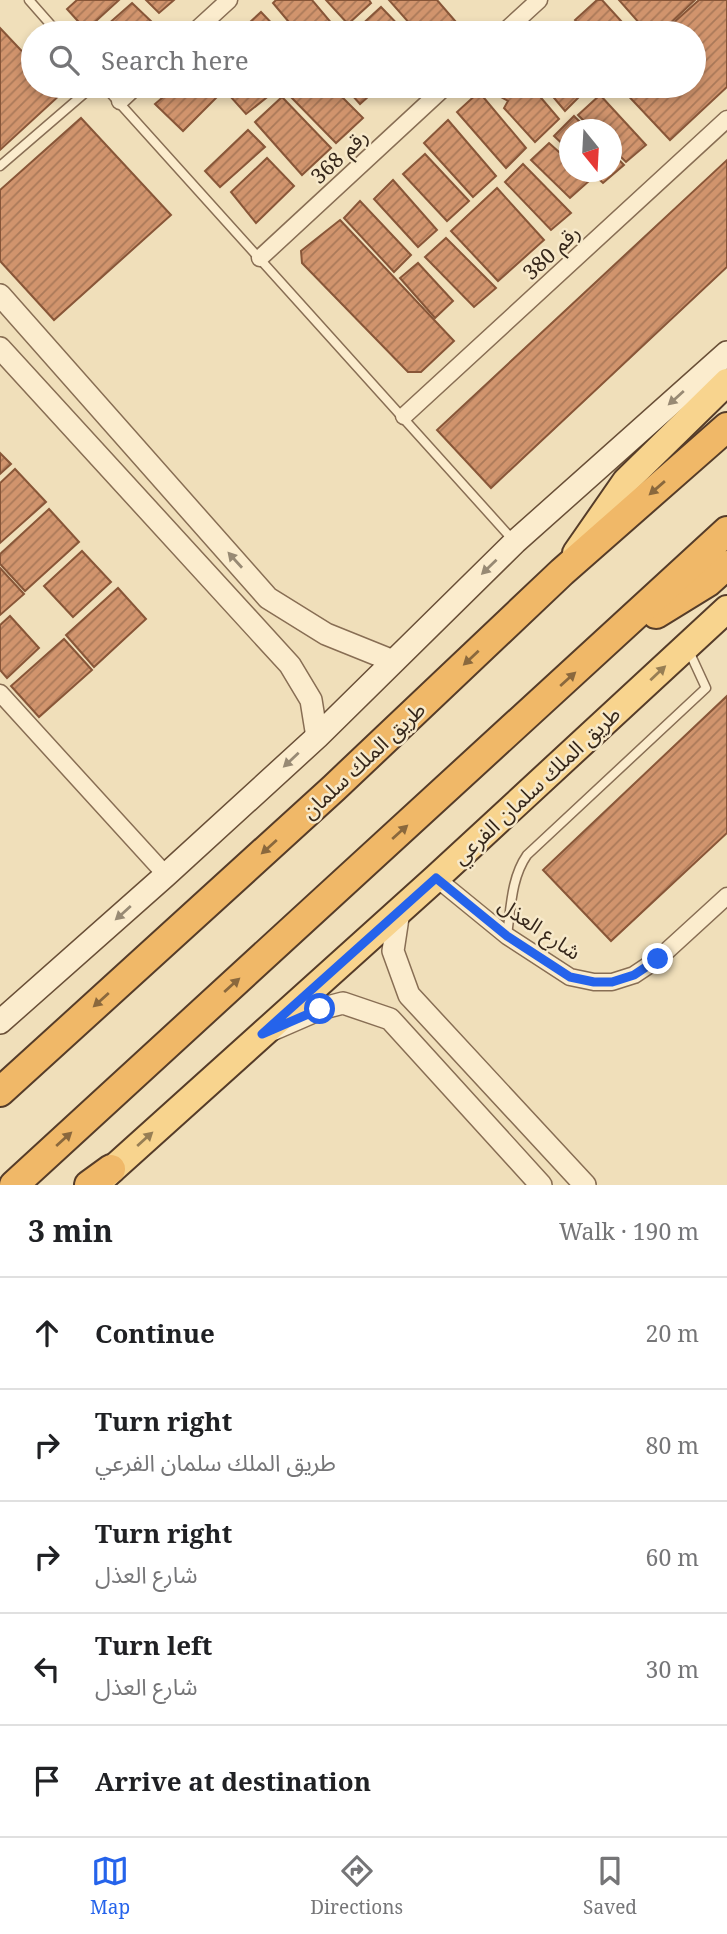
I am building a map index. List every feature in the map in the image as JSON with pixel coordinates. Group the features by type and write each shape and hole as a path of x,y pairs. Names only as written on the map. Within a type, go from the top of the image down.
{"highway":[{"name":"طريق الملك سلمان","path":"0,1092 334,788 562,572 727,427"},
{"path":"14,1185 727,531"},
{"path":"601,649 708,582 727,565"}],"main road":[{"path":"0,1022 317,737 515,542 727,353"},
{"path":"562,572 626,481 727,382"},
{"name":"طريق الملك سلمان الفرعي","path":"98,1180 436,878 727,609"}],"street":[{"path":"206,21 229,0"},
{"path":"516,21 539,0"},
{"path":"120,101 123,98"},
{"name":"رقم 368","path":"260,258 433,98"},
{"name":"رقم 380","path":"404,416 727,119"},
{"path":"0,295 268,598 326,634"},
{"path":"0,348 290,665 311,701 317,737"},
{"path":"225,593 251,612 268,598"},
{"path":"276,652 264,624 276,614 393,661"},
{"path":"3,701 166,875"},
{"name":"شارع العذل","path":"436,878 507,936 570,977 594,982 612,982 634,975 658,959 727,896"},
{"path":"399,911 393,951 409,995 585,1185"},
{"path":"262,1034 320,1009 343,1003 390,1019 541,1185"}],"lane":[{"path":"29,0 47,21"},
{"path":"0,166 79,98"},
{"path":"117,98 515,542"},
{"path":"507,936 514,883 519,867 527,855 706,688 687,646"}],"building":[{"path":"77,0 119,0 96,21 78,21 67,9"},
{"path":"146,0 174,0 159,13"},
{"path":"276,0 312,0 330,21 288,21 273,3"},
{"path":"326,0 369,0 371,3 351,21 345,21"},
{"path":"389,0 437,0 455,21 407,21"},
{"path":"597,0 602,0 621,21 576,21"},
{"path":"619,0 695,0 673,21 637,21"},
{"path":"699,0 727,0 727,87 670,140 630,98 706,98 706,21 675,21"},
{"path":"132,3 151,21 112,21"},
{"path":"381,7 394,21 366,21"},
{"path":"261,12 270,21 251,21"},
{"path":"0,28 21,50 21,98 57,98 0,150"},
{"path":"162,98 216,98 183,131 155,104"},
{"path":"232,98 266,98 246,114"},
{"path":"283,98 331,148 302,175 255,122"},
{"path":"292,98 343,98 363,118 336,143"},
{"path":"355,98 367,98 360,104"},
{"path":"472,98 484,98 526,148 506,168 457,112"},
{"path":"503,98 541,98 559,119 535,142 504,108 508,101"},
{"path":"554,98 578,98 565,111"},
{"path":"597,98 603,98 646,145 626,162 622,158 622,119 582,119 578,115"},
{"path":"81,118 171,215 54,320 0,261 0,190"},
{"path":"448,120 496,176 473,197 424,143"},
{"path":"248,130 265,147 220,187 205,171"},
{"path":"549,143 559,152 559,182 588,182 570,198 531,160"},
{"path":"425,154 469,201 447,221 403,174"},
{"path":"267,158 294,186 256,223 231,192"},
{"path":"727,160 727,267 491,488 437,430"},
{"path":"523,164 571,213 551,230 505,182"},
{"path":"393,180 437,230 418,247 374,199"},
{"path":"497,188 544,240 498,281 451,231"},
{"path":"360,201 411,255 394,272 344,218"},
{"path":"340,220 454,341 421,372 408,372 302,263 301,251"},
{"path":"446,238 496,288 474,307 425,257"},
{"path":"418,263 453,301 435,318 400,278"},
{"path":"0,453 11,464 0,474"},
{"path":"15,469 46,502 0,543 0,483"},
{"path":"49,509 79,542 25,591 0,564 0,554"},
{"path":"82,551 111,582 73,617 44,586"},
{"path":"0,568 24,594 0,615"},
{"path":"118,588 146,619 94,667 66,635"},
{"path":"10,616 39,648 7,678 0,670 0,625"},
{"path":"64,639 92,670 39,717 11,686"},
{"path":"727,696 727,833 611,941 543,870"}],"route":[{"path":"320,1009 262,1034 436,878 507,936 570,977 594,982 612,982 634,975 658,959"}]}
